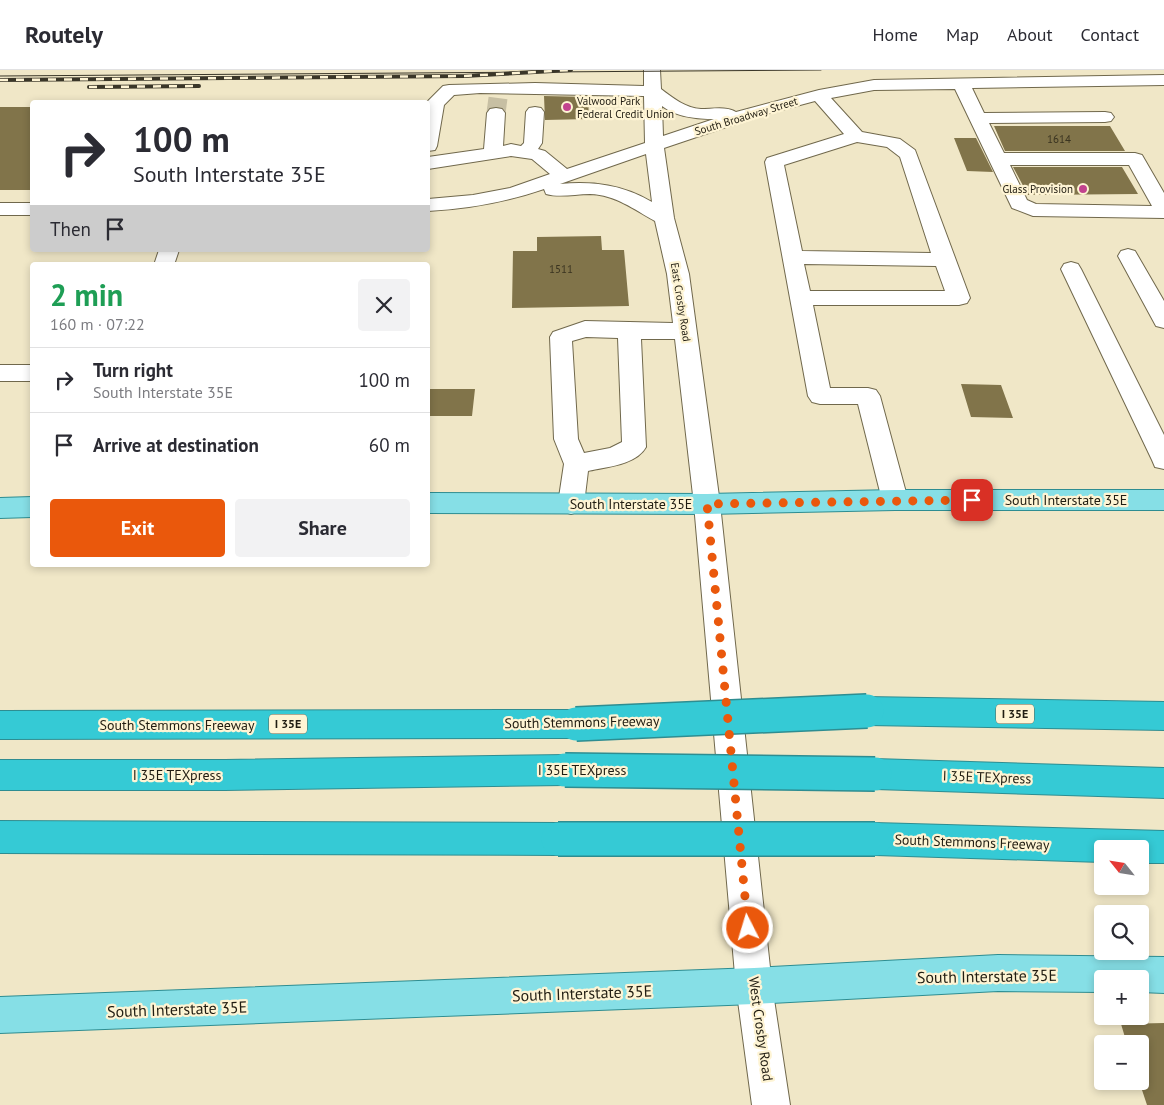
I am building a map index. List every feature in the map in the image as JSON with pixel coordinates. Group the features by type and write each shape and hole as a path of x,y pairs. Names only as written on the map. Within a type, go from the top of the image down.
{"highway":[{"name":"South Stemmons Freeway","path":"0,725 576,724 867,711 1164,716"},
{"name":"I 35E TEXpress","path":"0,775 225,775 565,770 875,774 1164,783"},
{"name":"South Stemmons Freeway","path":"0,837 875,839 1164,847"}],"main road":[{"name":"South Interstate 35E","path":"430,503 707,504 896,500 1164,500"},
{"path":"0,508 30,508"},
{"name":"South Interstate 35E","path":"0,1015 754,986 998,973 1164,975"}],"street":[{"name":"East Crosby Road","path":"652,70 654,146 664,218 678,274 707,504"},
{"path":"961,83 997,159 1019,204 1033,210 1164,211 1135,159 997,159"},
{"name":"South Broadway Street","path":"430,205 473,201 514,193 753,112 787,102 874,85 1162,83"},
{"path":"430,135 436,103 449,90 497,100 653,91 671,105 699,114 753,112"},
{"path":"819,95 856,136"},
{"path":"493,153 497,100"},
{"path":"526,153 533,143 534,112"},
{"path":"978,118 1105,117"},
{"path":"800,298 959,298 908,154 893,143 856,136 774,162 800,298 820,396 868,396 896,500"},
{"path":"430,163 511,150 538,155 565,177"},
{"path":"514,193 574,188 594,189 626,196 664,218"},
{"path":"0,209 30,209"},
{"path":"1128,256 1164,321"},
{"path":"792,257 944,260"},
{"path":"1071,269 1164,460"},
{"path":"571,504 576,464 566,439 561,338 585,329 685,331"},
{"path":"576,464 615,456 634,447 628,331"},
{"path":"0,374 30,373"},
{"name":"West Crosby Road","path":"707,504 754,986 771,1105"}],"building":[{"path":"544,96 588,97 589,119 545,120"},
{"path":"0,107 30,107 30,190 0,190"},
{"path":"994,126 1110,126 1125,151 1005,151"},
{"path":"954,138 976,138 993,172 967,171"},
{"path":"1013,167 1122,167 1138,194 1028,195"},
{"path":"601,236 602,250 624,250 629,306 512,308 513,251 537,251 537,237"},
{"path":"961,384 1001,385 1013,418 971,417"},
{"path":"430,389 475,389 472,416 430,416"},
{"path":"1149,1023 1164,1023 1164,1105 1147,1105 1142,1090 1149,1090 1149,1035 1124,1035 1121,1025 1149,1025"}],"tunnel":[{"path":"496,113 498,98"}],"tram line":[{"path":"0,76 821,70"}],"railway":[{"path":"0,80 464,76 571,70"},
{"path":"89,87 199,86"}],"place":[{"name":"Valwood Park Federal Credit Union","path":"567,107"},
{"name":"Glass Provision","path":"1083,189"}],"route":[{"path":"748,928 707,504 972,500"}]}
